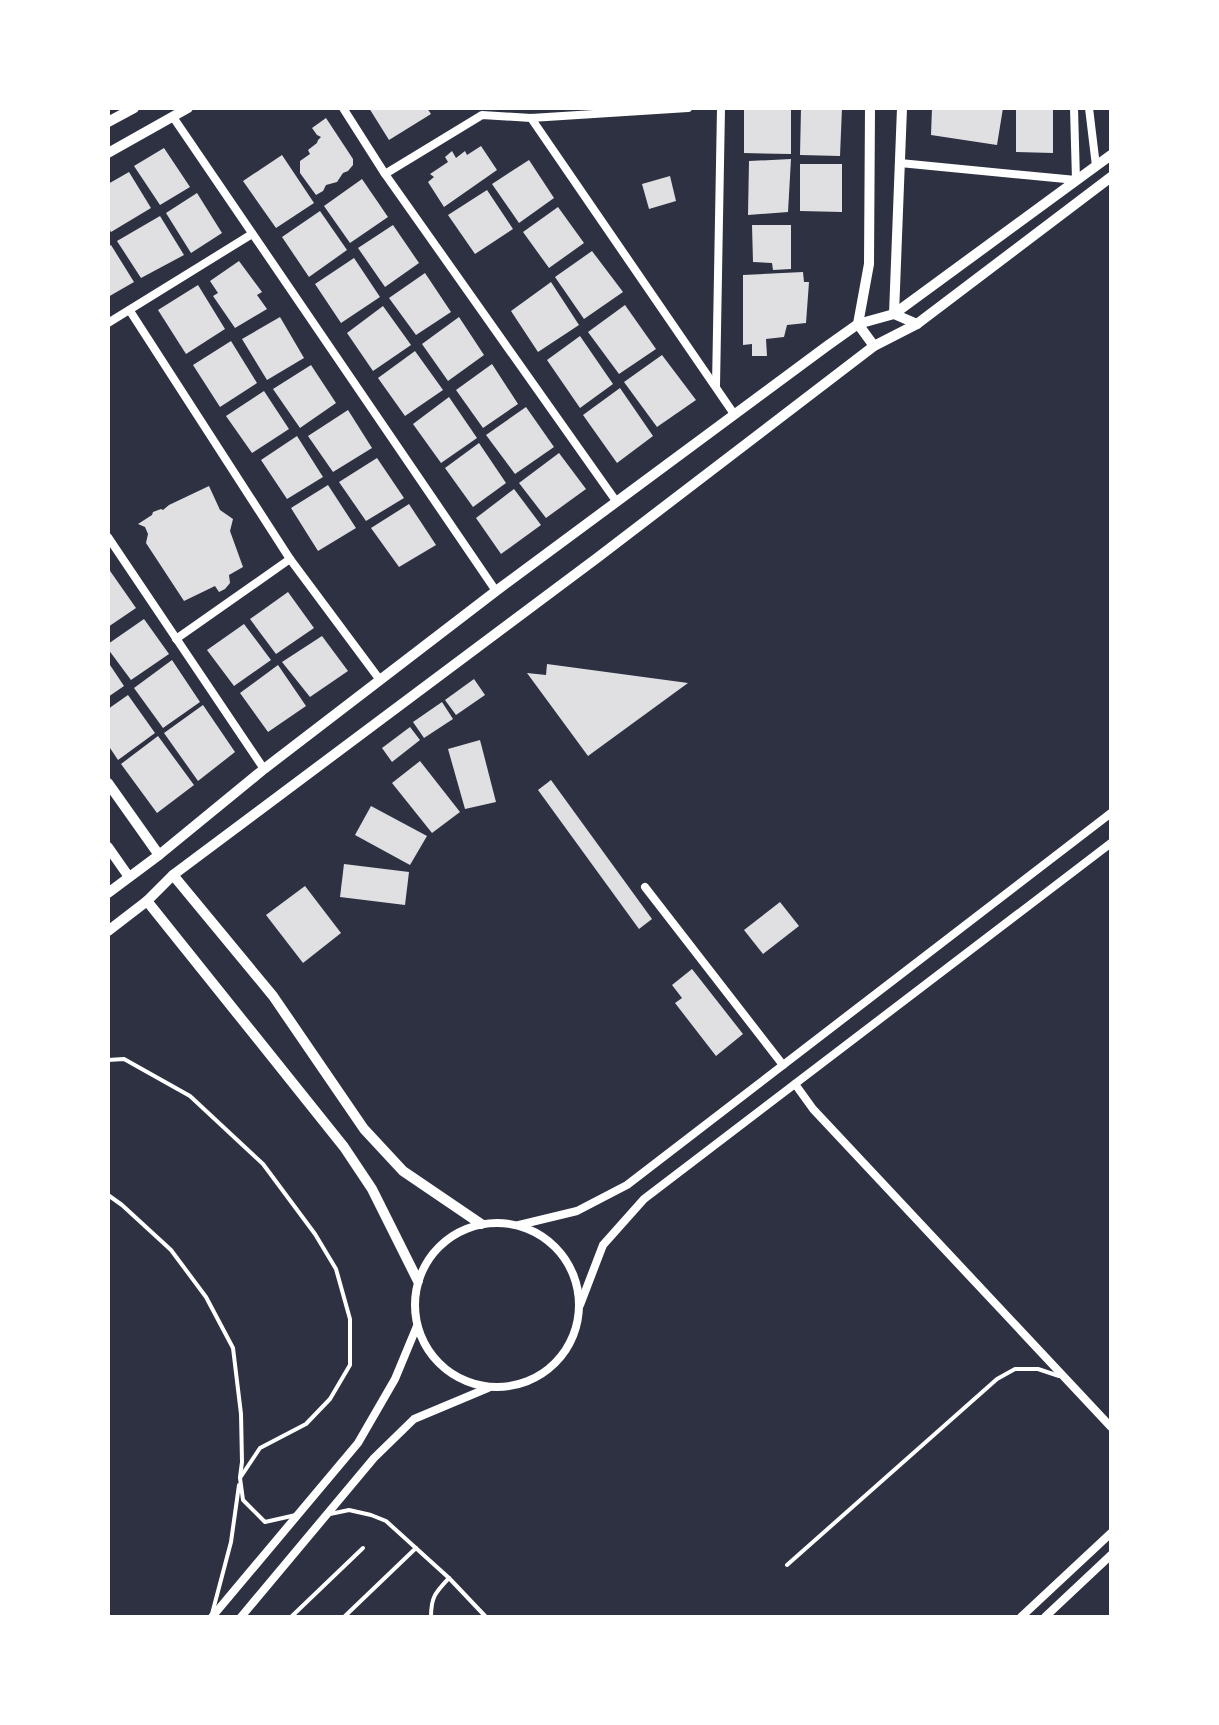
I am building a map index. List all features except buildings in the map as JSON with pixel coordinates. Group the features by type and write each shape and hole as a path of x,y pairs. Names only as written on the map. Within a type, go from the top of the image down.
{"street":[{"path":"108,122 134,108"},
{"path":"108,153 188,108"},
{"path":"343,108 385,174 616,501"},
{"path":"385,174 482,115 531,118 688,108"},
{"path":"716,386 721,108"},
{"path":"870,108 869,264 858,324 874,346"},
{"path":"894,314 902,108"},
{"path":"1074,108 1076,180"},
{"path":"1089,108 1096,166"},
{"path":"173,117 496,591"},
{"path":"531,118 734,414"},
{"path":"108,893 496,591 734,414 858,324 894,314 1111,155"},
{"path":"900,163 1076,180"},
{"path":"108,931 147,901 173,875 874,346 917,324 1111,177"},
{"path":"108,323 252,234"},
{"path":"130,311 290,559 380,680"},
{"path":"894,314 917,324"},
{"path":"108,537 264,769"},
{"path":"176,639 290,559"},
{"path":"108,783 159,855"},
{"path":"519,1225 577,1211 627,1185 1111,813"},
{"path":"580,1305 576,1279 563,1255 544,1236 519,1225 501,1222 460,1231 442,1244 427,1261 418,1281 414,1303 417,1326 427,1349 443,1368 465,1381 490,1387 517,1385 542,1374 562,1356 575,1332 580,1305 603,1245 644,1199 1111,843"},
{"path":"108,847 129,877"},
{"path":"173,875 273,996 364,1129 403,1171 481,1224"},
{"path":"645,887 783,1065"},
{"path":"147,901 344,1147 372,1189 418,1281"},
{"path":"795,1084 813,1109 1111,1427"},
{"path":"211,1617 358,1443 395,1379 417,1326"},
{"path":"241,1617 374,1458 414,1419 490,1387"},
{"path":"1021,1617 1111,1533"},
{"path":"1045,1617 1111,1555"}],"lane":[{"path":"108,1060 124,1059 190,1096 263,1164 315,1234 336,1269 350,1319 350,1365 330,1399 306,1424 260,1448 240,1478 243,1500 265,1522 298,1515"},
{"path":"108,1195 171,1250 206,1297 233,1348 241,1414 242,1462 231,1542 211,1617"},
{"path":"787,1565 997,1379 1015,1369 1038,1369 1065,1377"},
{"path":"327,1514 349,1510 386,1521 449,1578 486,1617"},
{"path":"291,1617 363,1548"},
{"path":"344,1617 416,1548"},
{"path":"431,1617 432,1600 449,1578"}]}
